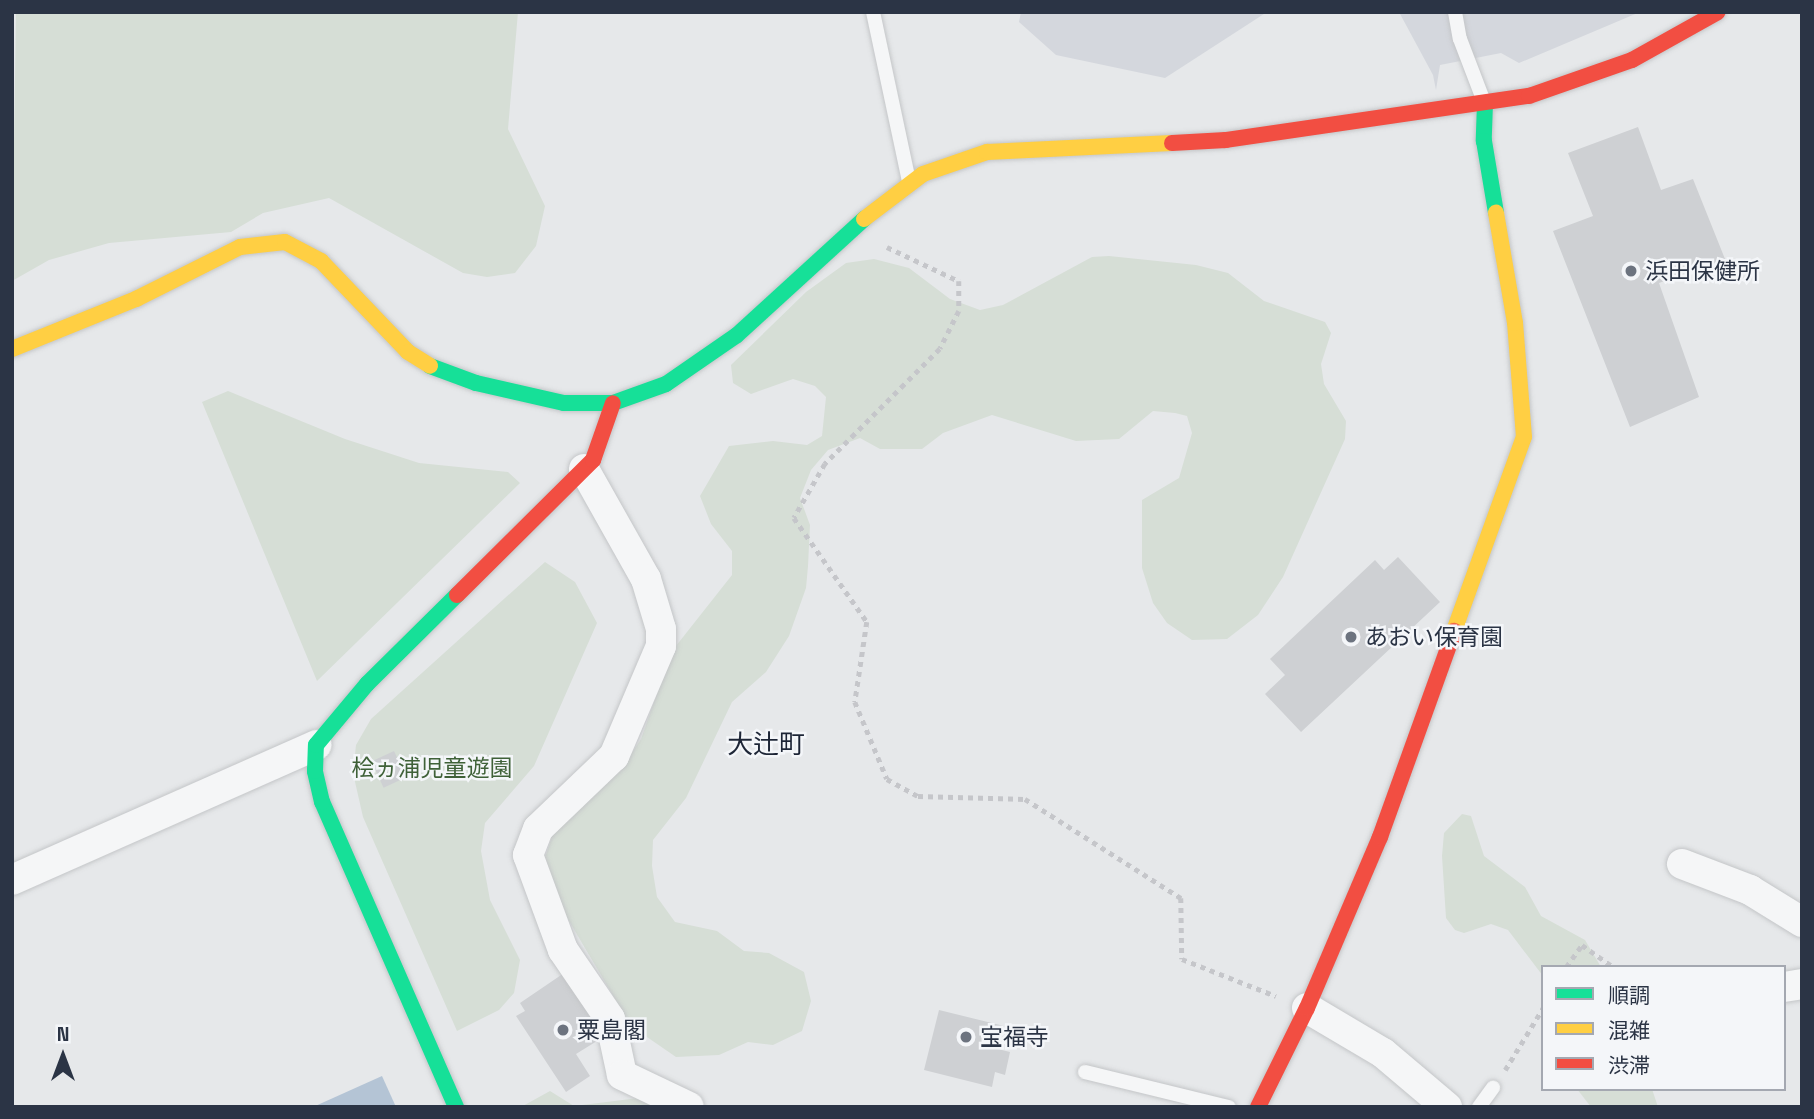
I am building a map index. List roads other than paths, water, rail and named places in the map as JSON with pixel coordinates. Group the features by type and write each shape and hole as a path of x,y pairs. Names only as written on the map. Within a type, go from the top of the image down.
{"street":[{"path":"12,349 136,299 240,247 285,242 321,261 408,352 450,375 564,403 613,403 666,384 737,335 851,231 923,174 987,152 1226,140 1529,96 1587,78 1632,60 1718,12"},
{"path":"1258,1107 1307,1008 1380,837 1524,437 1515,323 1484,141 1485,103"},
{"path":"12,880 316,745 367,684 593,460 613,403"},
{"path":"584,469 646,579 661,629 661,646 614,756 538,829 528,855 563,950 610,1018 621,1075 689,1107"},
{"path":"316,745 315,771 323,802 456,1107"},
{"path":"1682,864 1750,890 1802,922"},
{"path":"1307,1008 1383,1053 1447,1107"}],"lane":[{"path":"873,12 910,183"},
{"path":"1455,12 1485,103"},
{"path":"1085,1072 1229,1107"},
{"path":"1479,1107 1493,1088"}],"water":[{"path":"382,1076 396,1107 313,1107"}],"place":[{"name":"浜田保健所","path":"1631,271"},
{"name":"あおい保育園","path":"1351,637"},
{"name":"粟島閣","path":"563,1030"},
{"name":"宝福寺","path":"966,1037"}],"district":[{"name":"大辻町","path":"766,745"}],"park label":[{"name":"桧ヵ浦児童遊園","path":"432,768"}]}
